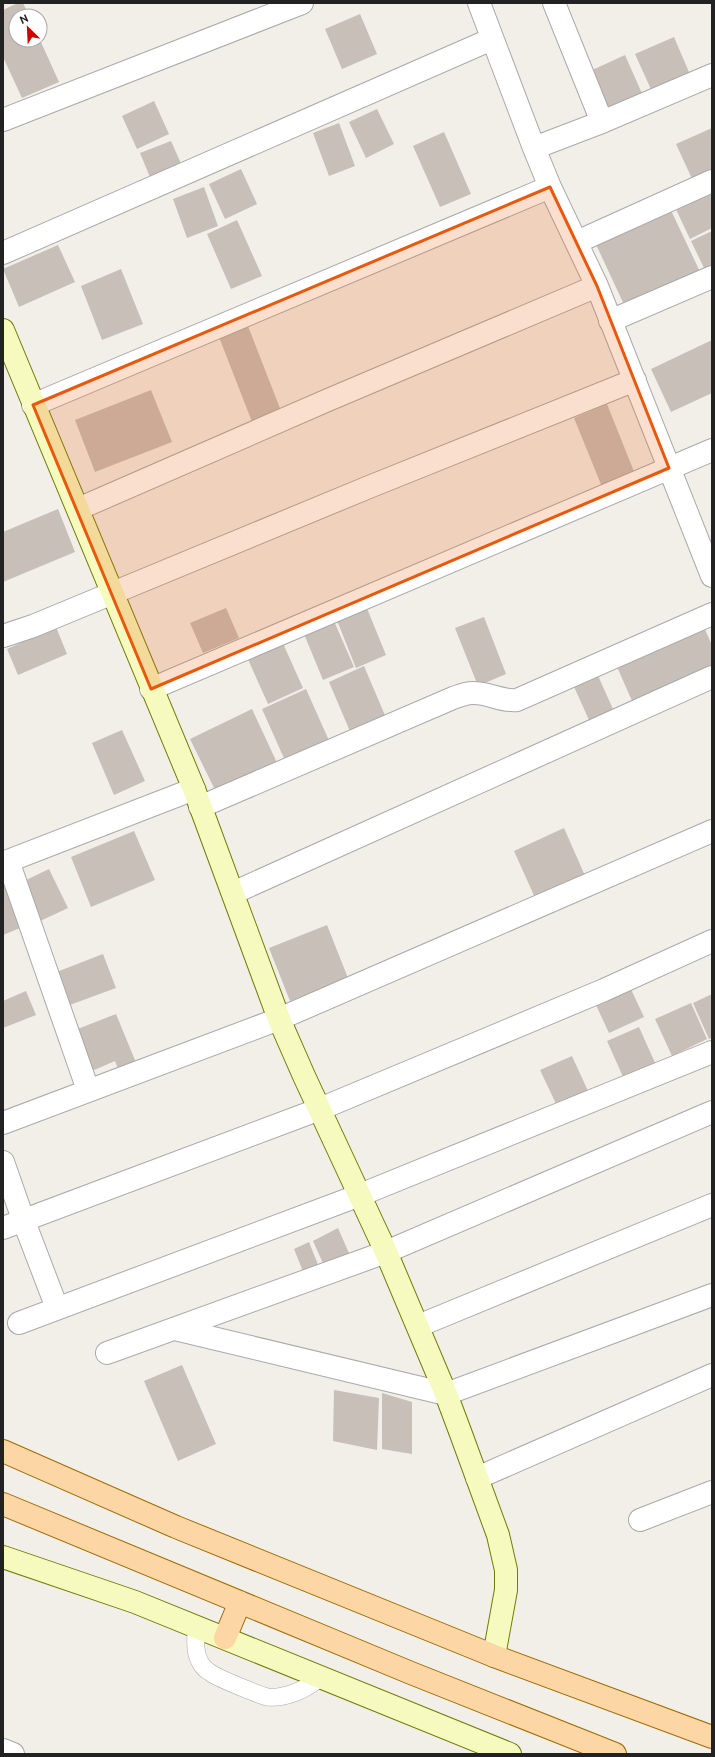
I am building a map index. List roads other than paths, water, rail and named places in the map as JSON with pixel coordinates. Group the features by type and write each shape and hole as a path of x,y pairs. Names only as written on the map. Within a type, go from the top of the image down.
{"main road":[{"path":"3,1451 176,1527 494,1656 712,1738"},
{"path":"3,1504 615,1754"},
{"path":"225,1638 240,1602"}],"street":[{"path":"3,120 302,3"},
{"path":"479,3 550,187 578,242 597,286 668,468 710,563"},
{"path":"554,3 602,122"},
{"path":"3,253 492,39"},
{"path":"534,148 602,122 712,75"},
{"path":"578,242 712,181"},
{"path":"33,405 550,187"},
{"path":"610,321 712,277"},
{"path":"78,510 328,400 597,286"},
{"path":"3,330 33,405 113,592 151,689 197,798 280,1019 304,1076 386,1252 446,1394 498,1535 506,1570 506,1590 494,1656"},
{"path":"3,636 33,626 634,380"},
{"path":"151,689 712,450"},
{"path":"88,1090 6,862 197,798 453,698 472,693 482,694 504,701 516,700 712,614"},
{"path":"233,893 712,677"},
{"path":"3,1123 280,1019 712,831"},
{"path":"3,1228 23,1219 320,1109 597,993 712,941"},
{"path":"19,1323 360,1195 712,1052"},
{"path":"107,1354 386,1252 712,1112"},
{"path":"3,1162 57,1308"},
{"path":"418,1326 712,1205"},
{"path":"175,1329 446,1394 712,1295"},
{"path":"477,1478 712,1375"},
{"path":"640,1520 712,1492"},
{"path":"3,1557 135,1602 510,1754"},
{"path":"3,1750 13,1754"}],"lane":[{"path":"196,1626 195,1648 201,1663 210,1673 266,1696 278,1696 299,1690 315,1683 320,1677"}]}
